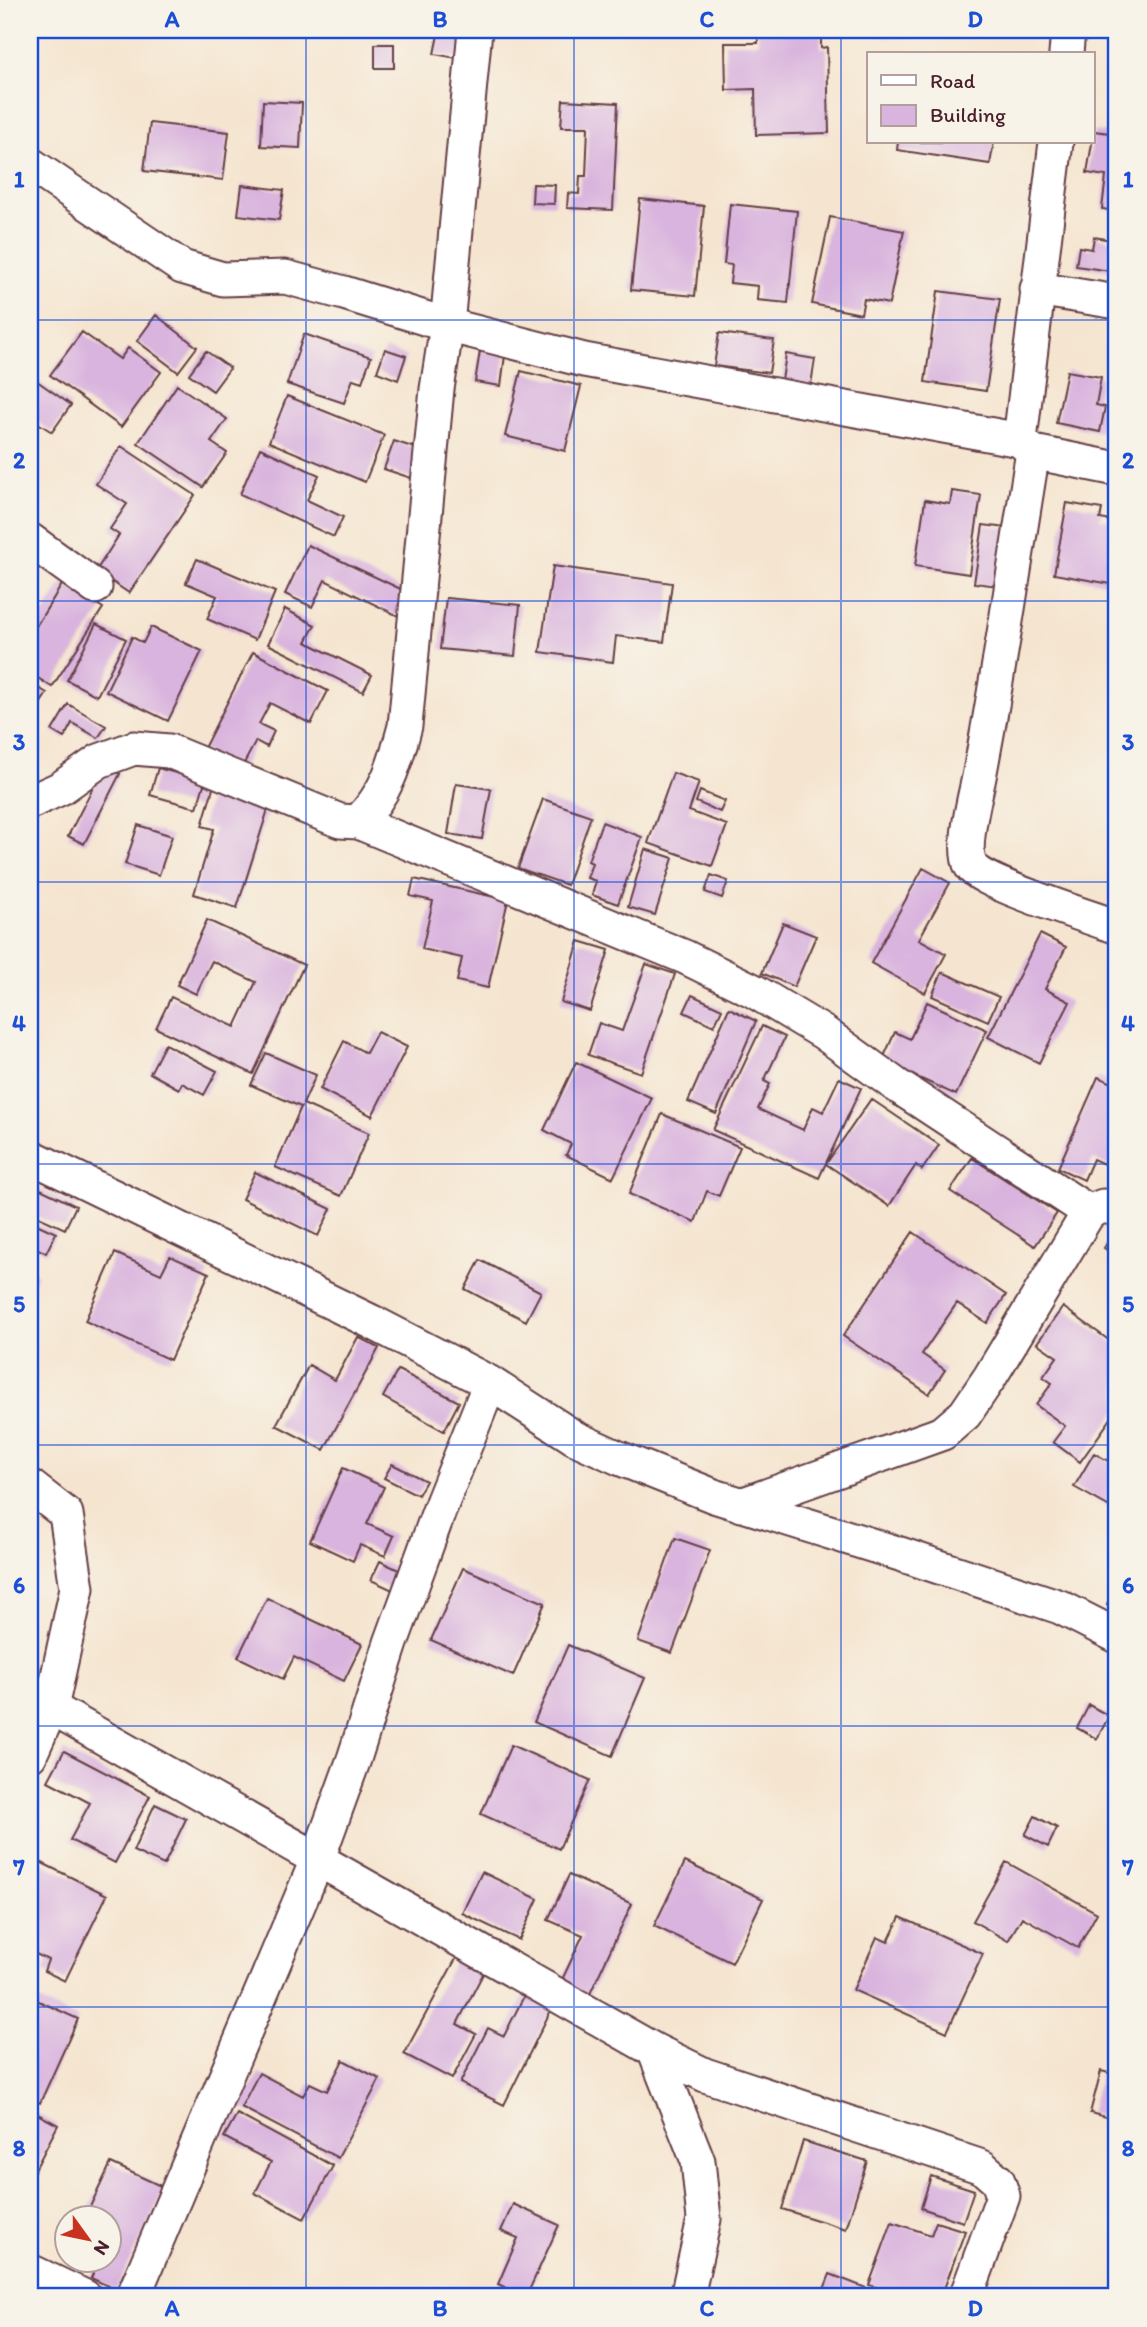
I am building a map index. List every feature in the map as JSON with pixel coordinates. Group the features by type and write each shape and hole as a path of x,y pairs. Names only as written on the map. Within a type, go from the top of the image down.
{"street":[{"path":"358,822 371,809 392,774 405,726 435,402 447,325 475,30"},
{"path":"1066,52 1068,30"},
{"path":"1056,144 1037,289 1026,446 990,721 972,810 969,856 971,866 990,880 1117,927"},
{"path":"30,164 182,267 223,279 285,278 345,293 447,325 584,360 1026,446 1117,469"},
{"path":"1037,289 1117,302"},
{"path":"30,540 96,587"},
{"path":"30,802 61,788 99,761 134,748 169,751 340,821 358,822 685,957 754,991 824,1033 896,1085 1103,1210 965,1413 943,1433 741,1505"},
{"path":"30,1156 372,1322 490,1383 575,1438 619,1458 741,1505 1060,1607 1117,1636"},
{"path":"133,2297 318,1858 354,1759 391,1643 442,1503 490,1383"},
{"path":"30,1486 65,1514 77,1588 51,1708 30,1755"},
{"path":"51,1708 654,2050 705,2075 982,2167 998,2181 1003,2196 966,2297"},
{"path":"654,2050 698,2161 704,2220 687,2297"},
{"path":"30,2271 85,2297"}],"building":[{"path":"439,30 466,30 463,59 434,54"},
{"path":"758,30 821,30 821,48 827,47 829,133 756,135 755,89 726,90 725,43 758,43"},
{"path":"861,30 915,30 915,38 861,35"},
{"path":"375,44 394,44 394,68 375,68"},
{"path":"563,100 618,103 613,210 567,208 568,193 579,194 580,176 586,176 588,127 561,127"},
{"path":"263,101 302,103 300,148 261,146"},
{"path":"150,123 229,132 223,180 144,171"},
{"path":"1094,131 1117,134 1117,211 1102,209 1106,176 1087,173 1092,144 1094,144"},
{"path":"898,144 994,144 990,164 897,150"},
{"path":"533,184 555,185 554,204 532,203"},
{"path":"242,185 284,190 279,220 238,215"},
{"path":"640,199 704,206 695,296 631,290"},
{"path":"730,204 797,211 788,303 757,300 758,286 730,283 732,265 724,264"},
{"path":"830,217 904,231 889,304 864,299 861,314 812,304"},
{"path":"1094,237 1117,241 1117,272 1076,266 1079,247 1092,249"},
{"path":"938,291 1000,299 986,391 925,382"},
{"path":"156,315 197,347 178,372 137,341"},
{"path":"82,332 120,359 128,348 161,372 121,427 50,375"},
{"path":"719,333 774,340 769,373 714,366"},
{"path":"304,334 371,357 362,382 353,379 344,403 287,384"},
{"path":"385,349 406,356 398,380 377,372"},
{"path":"206,351 230,368 213,391 189,374"},
{"path":"480,351 505,355 501,386 475,382"},
{"path":"786,354 815,359 810,391 781,387"},
{"path":"521,371 581,386 565,451 505,436"},
{"path":"1067,371 1101,377 1096,405 1105,407 1100,432 1056,423"},
{"path":"30,376 71,405 52,432 30,418"},
{"path":"177,385 227,419 211,442 227,453 203,487 138,443"},
{"path":"287,396 384,435 365,482 269,442"},
{"path":"394,441 421,450 411,478 384,469"},
{"path":"121,446 195,495 129,593 96,571 119,535 110,529 127,504 96,484"},
{"path":"260,448 319,475 307,500 343,517 334,537 240,494"},
{"path":"952,491 981,495 969,574 915,566 925,500 950,504"},
{"path":"1067,503 1102,509 1100,519 1117,522 1117,585 1054,574"},
{"path":"983,525 1007,528 998,586 974,583"},
{"path":"308,545 409,593 398,616 325,580 312,607 285,594"},
{"path":"197,559 275,592 255,640 207,619 217,596 186,583"},
{"path":"553,566 672,583 664,642 616,636 613,662 540,652"},
{"path":"63,583 103,608 52,687 30,673 30,622 36,626"},
{"path":"446,598 520,605 515,656 440,649"},
{"path":"285,609 315,625 306,642 372,675 363,692 268,644"},
{"path":"96,624 126,639 97,696 67,680"},
{"path":"151,627 202,651 168,721 106,691 132,637 143,643"},
{"path":"253,652 328,691 311,724 270,703 259,724 274,731 267,747 256,741 241,769 203,750"},
{"path":"30,683 47,693 30,720"},
{"path":"68,704 106,726 98,738 72,723 64,738 52,731"},
{"path":"104,766 120,774 84,844 68,836"},
{"path":"158,768 205,781 197,808 150,795"},
{"path":"673,773 699,782 689,811 727,825 712,866 648,843"},
{"path":"456,784 491,789 482,839 448,834"},
{"path":"214,785 270,803 237,908 194,894 214,829 202,826"},
{"path":"700,791 725,801 720,812 696,802"},
{"path":"543,799 591,816 567,885 518,868"},
{"path":"602,822 642,837 618,904 592,895 596,881 587,878 592,863 588,861"},
{"path":"138,825 172,836 159,875 125,864"},
{"path":"645,849 673,858 655,915 628,907"},
{"path":"923,868 950,883 919,939 946,954 925,993 871,963"},
{"path":"711,875 728,881 722,898 705,892"},
{"path":"414,879 508,900 488,988 457,981 462,958 422,949 433,901 410,896"},
{"path":"207,920 304,965 253,1074 156,1028 171,997 235,1027 256,982 212,961 196,994 177,985"},
{"path":"783,923 816,936 794,987 762,973"},
{"path":"1040,934 1066,947 1045,989 1070,1002 1039,1063 988,1037"},
{"path":"579,941 609,950 590,1011 561,1002"},
{"path":"646,964 675,974 641,1073 588,1055 599,1023 622,1031"},
{"path":"942,972 999,997 988,1021 932,996"},
{"path":"692,995 722,1009 714,1026 684,1012"},
{"path":"927,1002 987,1030 956,1095 882,1061 895,1032 910,1039"},
{"path":"729,1008 756,1021 716,1114 688,1102"},
{"path":"762,1026 785,1037 764,1081 770,1084 758,1109 803,1130 813,1107 823,1112 839,1078 861,1088 819,1178 713,1130"},
{"path":"377,1032 407,1047 372,1116 320,1089 344,1041 366,1053"},
{"path":"165,1044 217,1071 204,1095 182,1083 179,1089 150,1073"},
{"path":"266,1053 316,1075 303,1104 369,1133 341,1196 275,1167 301,1107 251,1085"},
{"path":"576,1062 652,1098 613,1178 566,1155 571,1144 544,1130"},
{"path":"1098,1077 1117,1085 1117,1170 1093,1159 1084,1180 1058,1168"},
{"path":"871,1099 939,1145 922,1170 916,1165 889,1206 826,1164"},
{"path":"662,1114 740,1147 719,1196 707,1191 695,1222 629,1194"},
{"path":"972,1158 1057,1213 1035,1246 950,1191"},
{"path":"255,1172 331,1209 318,1236 242,1199"},
{"path":"30,1184 76,1206 65,1229 30,1213"},
{"path":"30,1221 56,1233 46,1253 30,1245"},
{"path":"1117,1227 1117,1257 1104,1248"},
{"path":"913,1232 1006,1295 987,1323 957,1303 922,1354 945,1370 929,1394 843,1336"},
{"path":"115,1253 161,1274 170,1256 209,1273 170,1360 85,1321"},
{"path":"480,1260 541,1292 526,1321 465,1289"},
{"path":"30,1271 37,1274 30,1290"},
{"path":"1063,1307 1117,1346 1117,1410 1080,1462 1053,1442 1065,1426 1036,1405 1052,1383 1043,1377 1057,1357 1037,1343"},
{"path":"358,1337 379,1348 324,1450 276,1425 309,1365 335,1380"},
{"path":"398,1370 459,1402 444,1431 383,1397"},
{"path":"1094,1453 1117,1466 1117,1511 1074,1487"},
{"path":"392,1464 426,1481 418,1495 384,1478"},
{"path":"343,1468 384,1487 367,1524 394,1536 385,1556 360,1545 353,1561 310,1541"},
{"path":"675,1538 710,1550 672,1653 638,1641"},
{"path":"380,1561 407,1574 399,1593 371,1580"},
{"path":"463,1568 545,1603 513,1676 431,1640"},
{"path":"1117,1584 1117,1610 1107,1605"},
{"path":"267,1598 362,1644 344,1681 294,1657 283,1679 238,1657"},
{"path":"568,1645 645,1678 612,1756 534,1722"},
{"path":"1089,1705 1109,1716 1097,1739 1077,1728"},
{"path":"511,1745 590,1780 559,1849 481,1814"},
{"path":"64,1751 150,1796 115,1863 70,1840 90,1803 48,1781"},
{"path":"155,1804 186,1819 164,1865 133,1851"},
{"path":"1035,1816 1057,1828 1048,1847 1025,1835"},
{"path":"30,1857 107,1895 65,1981 44,1971 48,1960 30,1951"},
{"path":"685,1862 763,1899 732,1963 654,1926"},
{"path":"1006,1862 1097,1913 1078,1948 1022,1917 1008,1941 973,1921"},
{"path":"482,1872 538,1899 519,1940 462,1913"},
{"path":"569,1875 632,1904 589,1996 561,1982 583,1935 548,1920"},
{"path":"900,1917 983,1954 947,2032 853,1990 877,1937 888,1942"},
{"path":"459,1953 486,1968 457,2024 476,2034 452,2079 404,2054"},
{"path":"527,1990 554,2004 504,2105 460,2083 488,2028 504,2036"},
{"path":"30,1997 78,2019 40,2103 30,2098"},
{"path":"343,2060 380,2079 338,2158 241,2107 259,2073 303,2096 310,2083 327,2091"},
{"path":"1101,2071 1117,2075 1117,2120 1090,2113"},
{"path":"30,2110 58,2125 30,2179"},
{"path":"237,2114 333,2166 304,2219 255,2193 271,2162 224,2137"},
{"path":"803,2141 867,2161 846,2229 782,2209"},
{"path":"111,2163 165,2188 116,2290 91,2278 93,2274 122,2274 122,2204 91,2204"},
{"path":"931,2176 974,2190 963,2222 921,2208"},
{"path":"513,2204 559,2225 526,2297 498,2284 518,2238 501,2231"},
{"path":"892,2222 931,2235 936,2222 965,2231 941,2297 905,2297 869,2285"},
{"path":"830,2274 889,2297 821,2297"}]}
